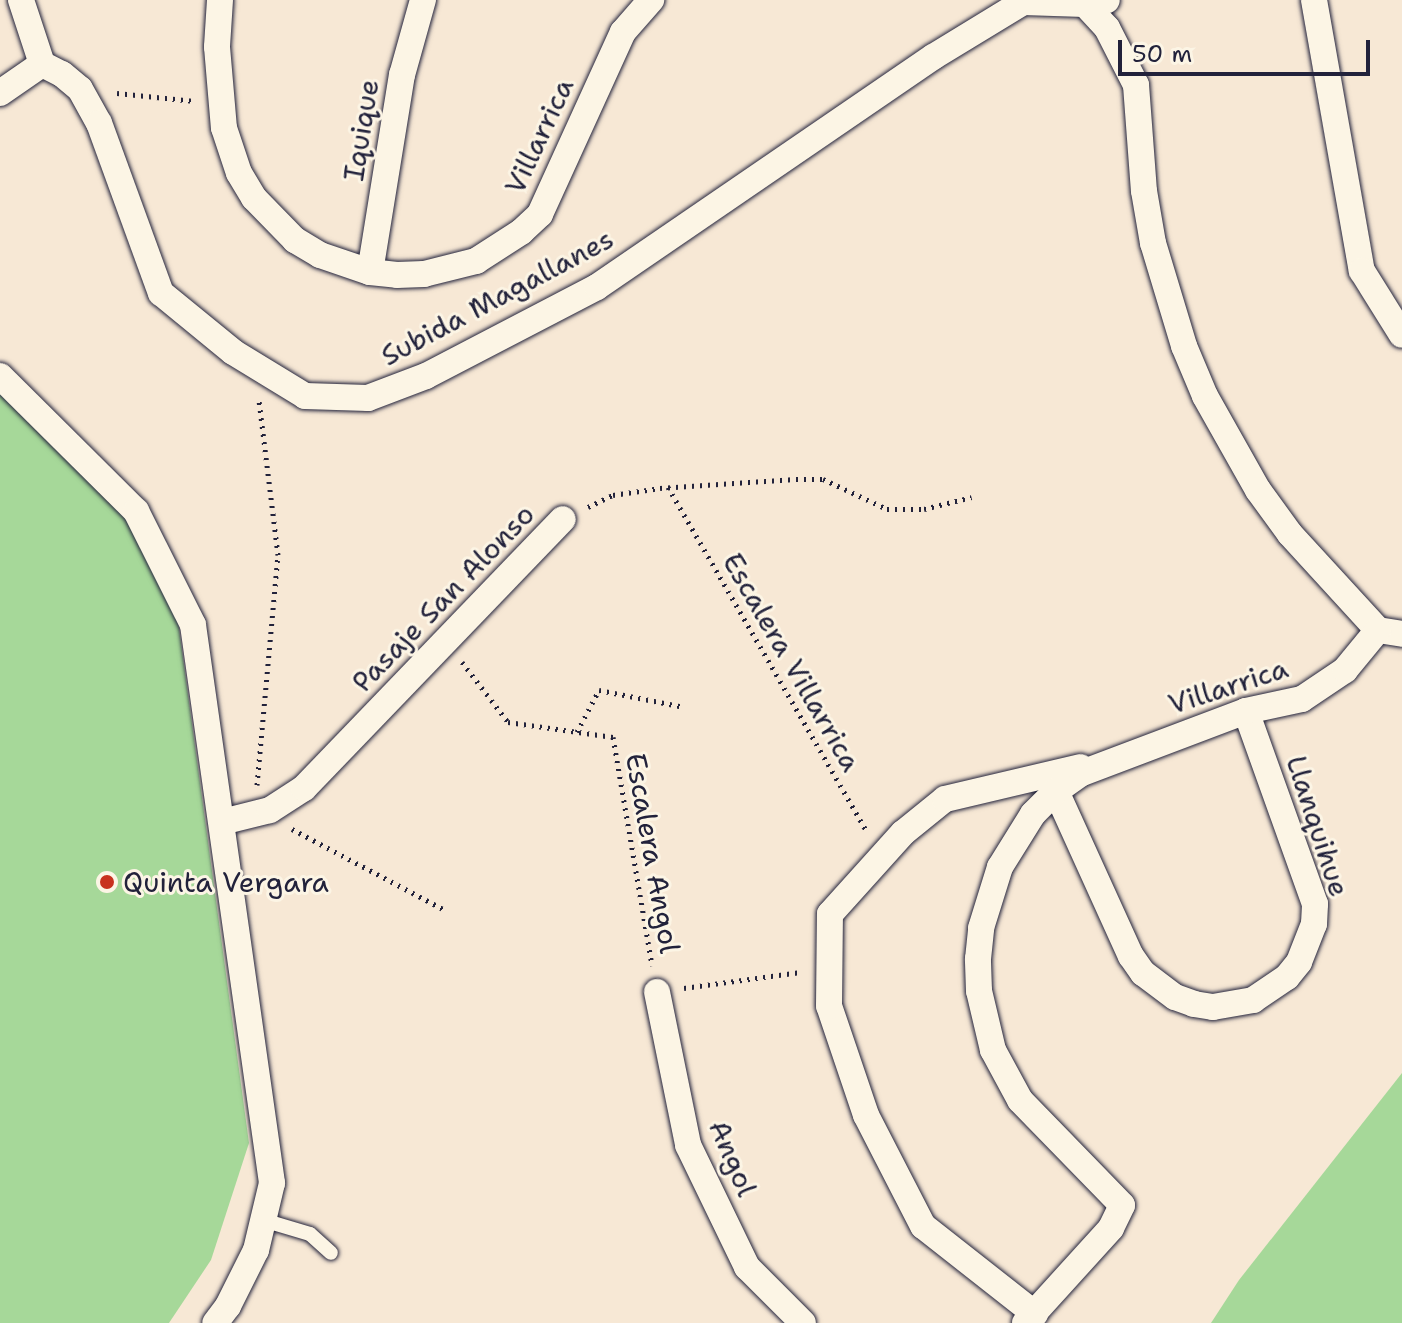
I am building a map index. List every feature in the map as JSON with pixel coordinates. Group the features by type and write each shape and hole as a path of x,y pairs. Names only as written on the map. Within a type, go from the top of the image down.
{"street":[{"path":"0,93 42,64 21,0"},
{"name":"Villarrica","path":"220,0 217,47 224,128 239,173 273,220 320,255 370,272 424,274 450,269 499,248 540,214 559,179 596,86 623,32 651,0"},
{"name":"Iquique","path":"370,272 402,75 423,0"},
{"path":"1314,0 1362,271 1402,335"},
{"name":"Subida Magallanes","path":"42,64 62,74 80,89 99,123 161,293 233,352 305,396 368,398 426,376 597,287 984,22 1023,2 1091,1"},
{"name":"Villarrica","path":"1030,1318 1111,1228 1122,1205 1020,1100 993,1050 979,991 981,928 1000,867 1033,814 1056,791 1112,759 1246,711 1302,699 1324,686 1390,632 1290,534 1251,478 1205,396 1179,333 1153,243 1144,191 1136,85 1091,1"},
{"path":"0,376 136,511 193,625 272,1183 256,1250 228,1306 215,1323"},
{"name":"Pasaje San Alonso","path":"222,822 270,810 304,788 563,519"},
{"name":"Llanquihue","path":"1056,791 1131,956 1143,973 1175,997 1194,1004 1213,1007 1253,1000 1287,977 1299,962 1314,924 1315,904 1246,711"},
{"path":"1030,1318 923,1226 866,1115 829,1006 830,914 903,833 945,799 1112,759"},
{"name":"Angol","path":"657,992 688,1145 747,1267 803,1323"}],"lane":[{"path":"263,1220 310,1234 331,1253"}],"path":[{"path":"80,89 222,104"},
{"path":"254,365 278,555 254,814 309,836 445,910"},
{"name":"Pasaje San Alonso","path":"563,519 613,495 668,487 823,479 887,509 924,509 972,497"},
{"name":"Escalera Villarrica","path":"668,487 881,857"},
{"name":"Escalera Angol","path":"446,641 508,722 613,737 657,992"},
{"path":"577,732 599,690 684,707"},
{"path":"657,992 829,968"}],"green space":[{"name":"Quinta Vergara","path":"0,391 128,520 178,621 249,1143 211,1260 169,1323 0,1323"},
{"path":"1402,1073 1402,1323 1211,1323 1239,1280"}],"place":[{"name":"Quinta Vergara","path":"107,882"}]}
